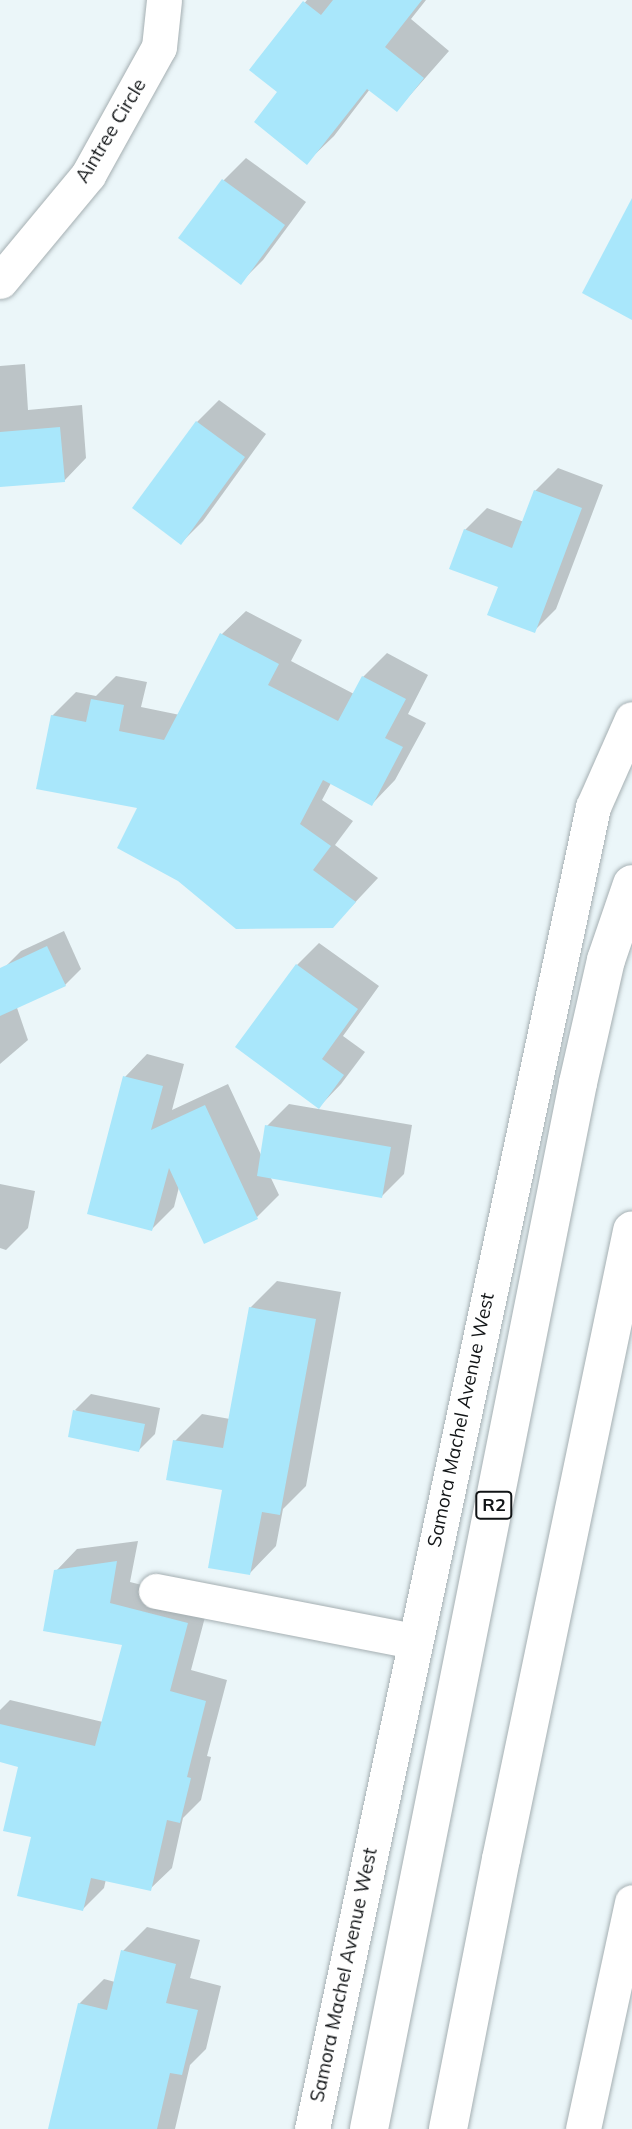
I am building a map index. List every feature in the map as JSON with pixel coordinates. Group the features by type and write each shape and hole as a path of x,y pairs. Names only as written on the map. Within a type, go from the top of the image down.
{"highway":[{"name":"R2","path":"369,2129 578,1083 607,960 632,884"},
{"path":"448,2129 501,1859 632,1231"}],"street":[{"name":"Aintree Circle","path":"0,281 88,175 159,47 164,0"},
{"name":"Samora Machel Avenue West","path":"312,2129 593,807 632,719"},
{"path":"156,1591 414,1641"},
{"path":"583,2129 632,1902"}],"building":[{"path":"333,0 422,0 385,47 424,78 397,112 367,89 307,165 254,122 277,92 249,70 303,1 321,15"},
{"path":"222,179 285,225 241,285 178,238"},
{"path":"632,198 632,320 582,293"},
{"path":"196,421 245,457 181,545 132,508"},
{"path":"60,427 65,482 0,487 0,432"},
{"path":"534,490 582,508 535,633 487,615 498,587 449,569 464,529 512,548"},
{"path":"220,633 279,664 268,685 338,721 362,676 406,699 385,738 403,747 372,806 323,780 300,824 331,846 313,870 356,902 333,928 236,929 178,881 117,848 137,808 36,789 51,715 86,722 91,699 124,705 119,731 164,740"},
{"path":"47,946 66,986 0,1016 0,968"},
{"path":"296,964 358,1009 322,1059 344,1075 319,1109 235,1047"},
{"path":"123,1076 163,1086 151,1130 205,1105 258,1219 204,1244 169,1168 152,1231 87,1214"},
{"path":"265,1125 391,1147 382,1198 257,1176"},
{"path":"249,1307 316,1319 280,1515 262,1512 250,1575 208,1568 222,1490 166,1480 173,1440 223,1448"},
{"path":"73,1410 145,1424 139,1452 68,1437"},
{"path":"117,1561 110,1603 188,1623 170,1691 206,1701 187,1777 191,1778 180,1823 167,1820 151,1891 91,1878 83,1911 17,1896 31,1837 3,1831 18,1767 0,1762 0,1724 95,1746 122,1645 43,1631 54,1570"},
{"path":"121,1950 176,1964 166,2003 198,2010 182,2075 170,2073 157,2129 48,2129 78,2003 107,2010"}]}
